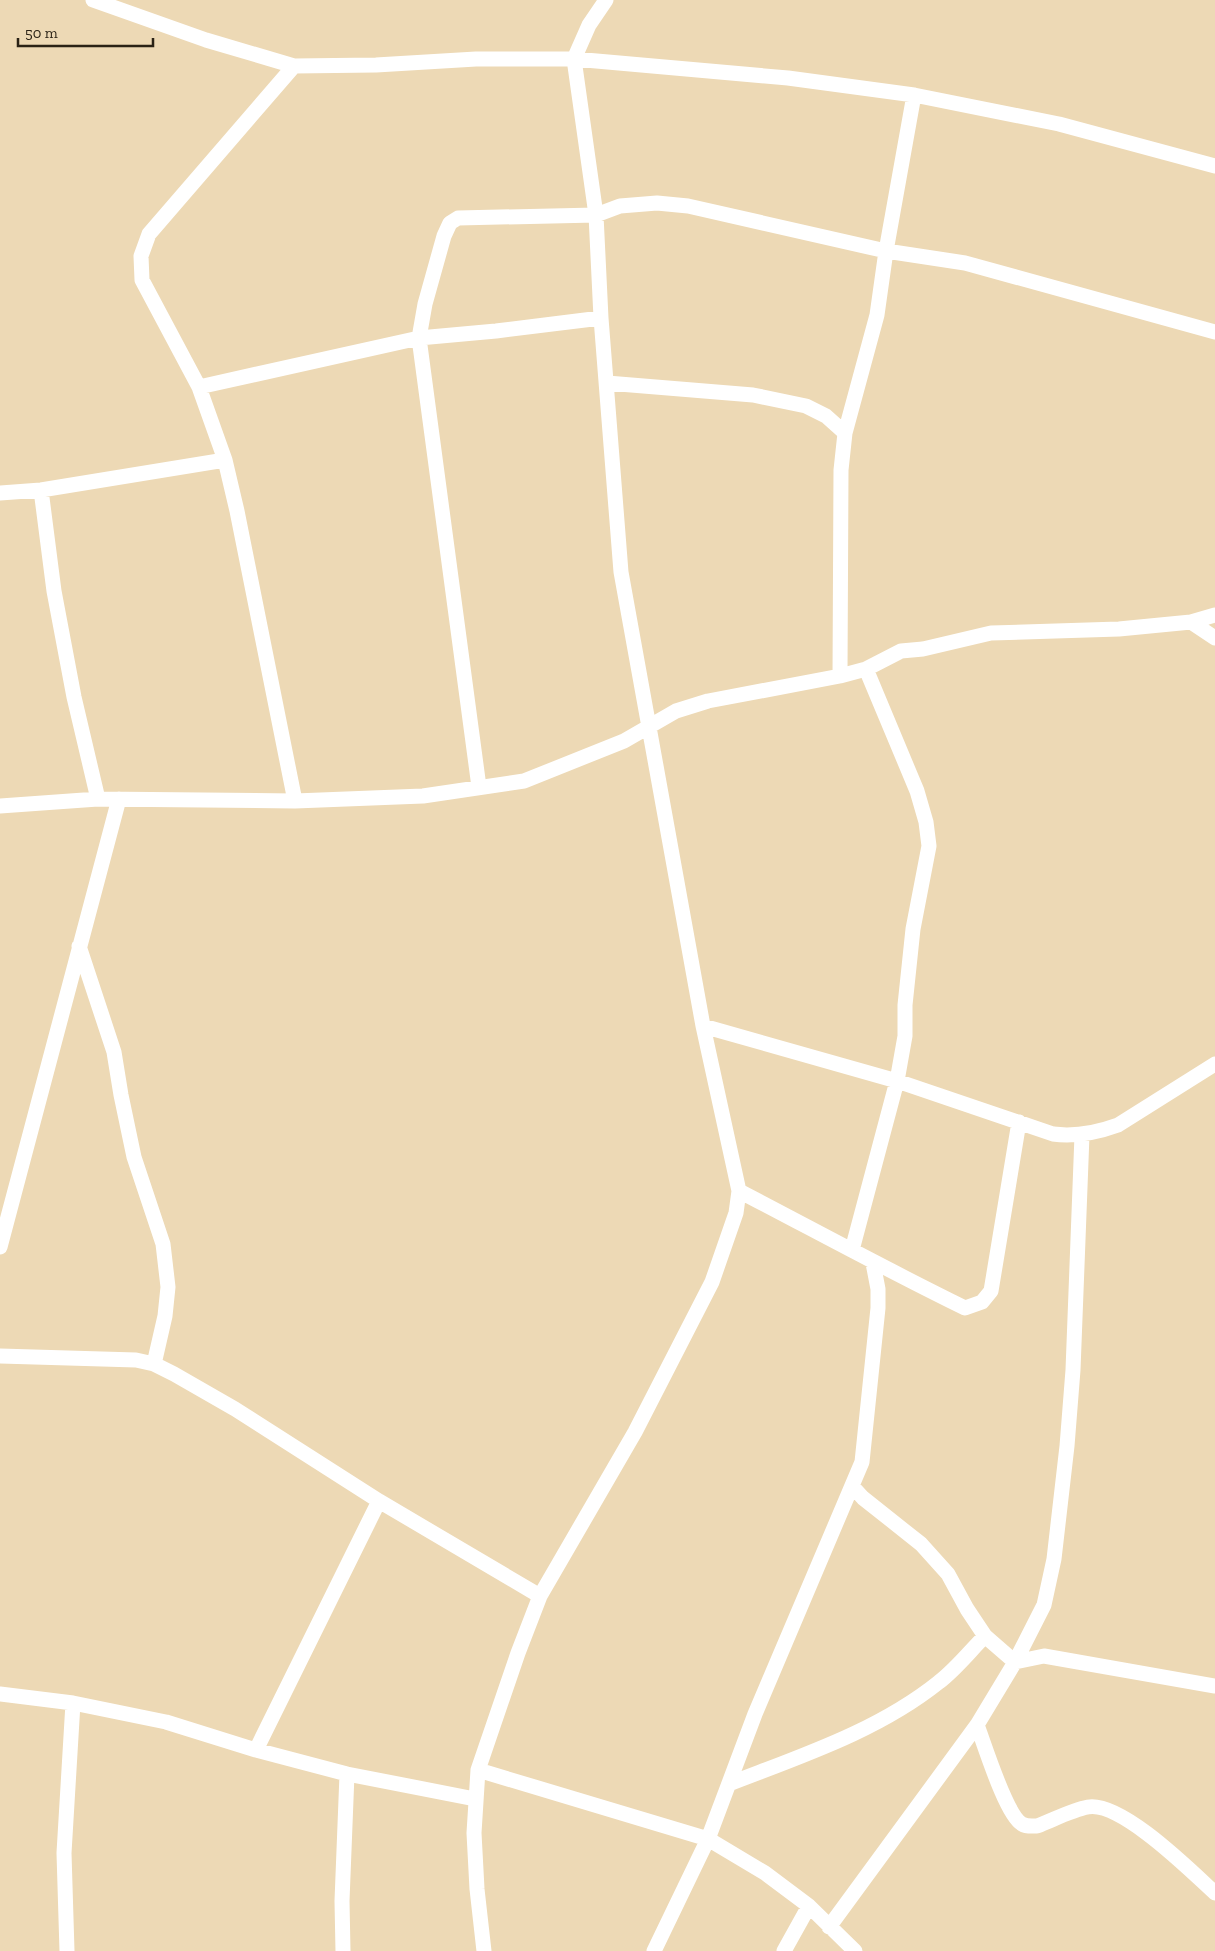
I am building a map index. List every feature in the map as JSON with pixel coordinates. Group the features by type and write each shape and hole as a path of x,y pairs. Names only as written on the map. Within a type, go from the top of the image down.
{"street":[{"path":"93,0 206,40 294,66 357,66 476,59 574,59 788,78 914,95 1059,124 1215,166"},
{"path":"484,1951 474,1842 478,1770 518,1653 540,1596 635,1432 712,1282 736,1212 739,1191 703,1026 621,572 601,318 596,215 574,59 589,25 606,0"},
{"path":"294,66 149,234 141,256 142,280 199,386 225,460 239,520 295,801"},
{"path":"840,676 841,470 845,433 877,315 886,251 914,95"},
{"path":"479,787 419,338 434,267 444,236 450,223 458,218 596,215 620,206 657,203 688,206 886,251 965,263 1215,332"},
{"path":"199,386 419,338 601,318"},
{"path":"607,383 753,395 806,406 826,416 845,433"},
{"path":"0,493 41,490 225,460"},
{"path":"41,490 54,591 74,696 98,799"},
{"path":"0,806 98,799 295,801 423,796 524,781 624,741 676,711 708,701 840,676 866,669 901,651 922,649 991,634 1119,629 1191,622 1215,615"},
{"path":"1191,622 1215,638"},
{"path":"852,1250 897,1081 905,1036 905,1005 913,929 929,846 926,822 918,790 866,669"},
{"path":"0,1247 119,799"},
{"path":"80,946 114,1052 120,1095 134,1157 164,1244 168,1288 165,1316 154,1364"},
{"path":"703,1026 897,1081 1053,1134 1082,1135 1101,1132 1118,1125 1215,1064"},
{"path":"739,1191 852,1250 872,1263 965,1308 982,1302 991,1292 1019,1122"},
{"path":"830,1926 977,1725 1015,1662 1044,1605 1054,1559 1067,1446 1073,1370 1082,1135"},
{"path":"654,1951 708,1840 755,1714 862,1462 878,1308 878,1289 872,1263"},
{"path":"0,1356 136,1360 154,1364 235,1408 379,1501 540,1596"},
{"path":"852,1486 921,1544 948,1574 967,1608 986,1636 1015,1662"},
{"path":"256,1750 379,1501"},
{"path":"729,1784 828,1745 892,1715 940,1682 986,1636"},
{"path":"1015,1662 1044,1656 1215,1686"},
{"path":"0,1694 73,1703 166,1722 256,1750 347,1774 476,1799"},
{"path":"67,1951 64,1853 73,1703"},
{"path":"977,1725 1009,1809 1021,1824 1038,1826 1089,1807 1104,1809 1119,1815 1168,1849 1215,1893"},
{"path":"478,1770 708,1840 766,1873 809,1906 855,1951"},
{"path":"343,1951 342,1901 347,1774"},
{"path":"784,1951 809,1906"}]}
